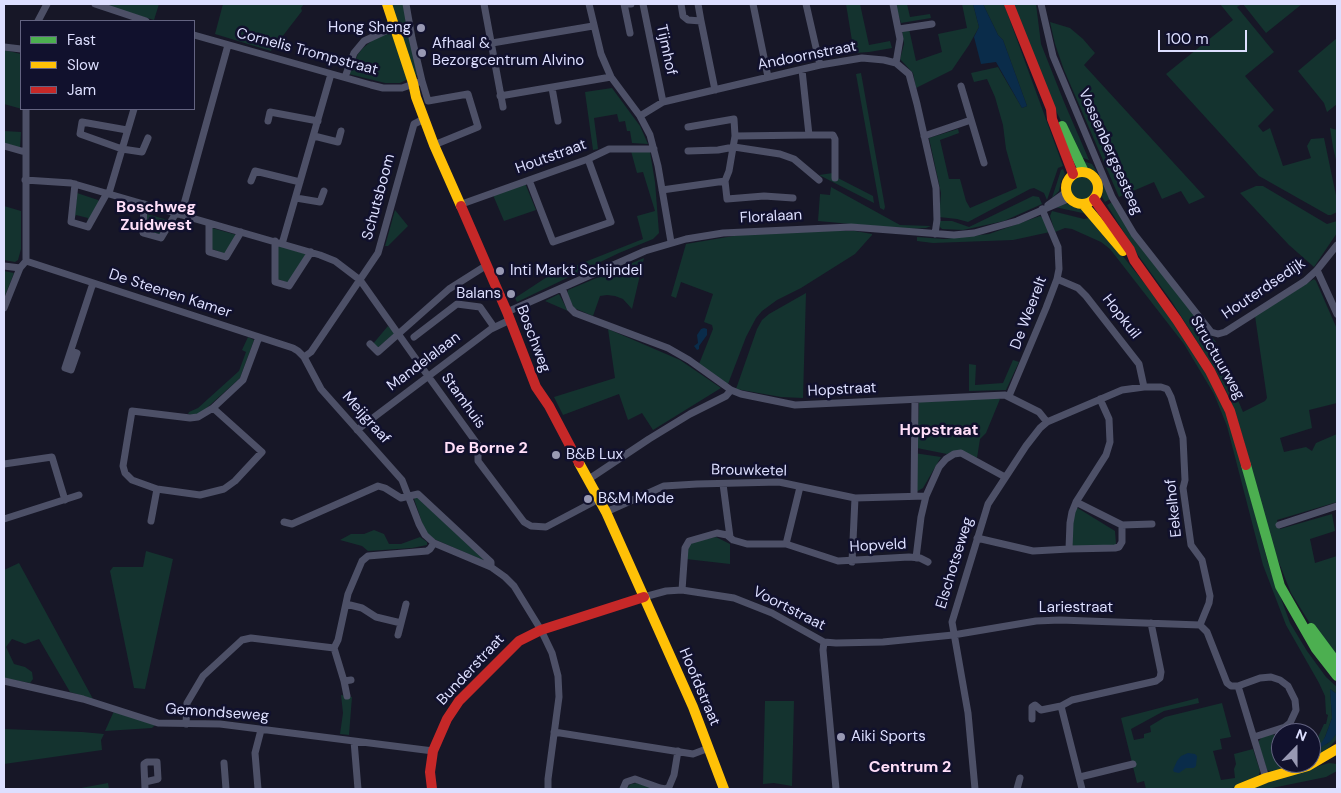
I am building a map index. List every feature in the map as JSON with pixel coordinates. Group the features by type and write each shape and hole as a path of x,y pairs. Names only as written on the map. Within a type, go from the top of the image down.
{"street":[{"path":"39,20 47,4"},
{"path":"95,4 143,20"},
{"name":"Boschweg","path":"387,4 394,27 418,82"},
{"name":"Boschweg","path":"406,4 418,82 416,97 434,145 509,316 536,387 549,406 606,512 644,597"},
{"path":"484,4 502,107"},
{"path":"588,4 601,54 611,77 640,116 650,135 671,242"},
{"path":"630,4 624,4 630,33"},
{"name":"Tijmhof","path":"643,4 663,102"},
{"path":"681,4 683,16 688,20 701,21"},
{"path":"698,4 715,90"},
{"path":"752,4 768,77"},
{"path":"806,4 820,65"},
{"path":"893,4 900,39 896,63 909,74 936,188 937,220 935,234"},
{"path":"1008,4 1051,109 1057,117 1084,172"},
{"name":"Vossenbergsesteeg","path":"1041,4 1053,56 1112,198 1134,234 1210,331 1216,334 1224,332"},
{"path":"899,29 932,24"},
{"path":"492,43 593,26"},
{"path":"344,77 354,53 364,41 394,27"},
{"name":"Cornelis Trompstraat","path":"195,35 383,88 402,88 418,82"},
{"path":"144,204 143,233 161,238 178,214 228,45"},
{"path":"4,47 20,49"},
{"path":"1028,50 1028,64 1071,177"},
{"name":"Andoornstraat","path":"640,116 663,102 820,65 862,58 896,63"},
{"path":"802,70 809,135"},
{"path":"311,252 289,286 276,282 278,242 296,198 331,74"},
{"path":"500,96 611,77"},
{"path":"418,82 428,101 468,94 478,127 434,145"},
{"path":"961,86 984,163"},
{"path":"552,88 558,121"},
{"path":"1051,109 1052,119 1071,177 1068,195 1076,203 1083,204 1096,196 1098,188 1096,180 1090,174 1084,172 1071,177"},
{"path":"4,308 20,268 26,261 26,110"},
{"path":"75,184 71,222 88,227 108,193 134,110"},
{"path":"268,121 270,112 318,121"},
{"name":"Schutsboom","path":"304,357 311,352 378,253 414,124 424,119"},
{"path":"688,127 734,119 734,147 729,171 724,181 727,199 764,196 793,198"},
{"path":"924,136 971,120"},
{"path":"127,130 82,122 80,134 122,149 142,152 148,138"},
{"path":"314,136 338,142 340,131"},
{"path":"735,136 833,135 835,139 835,178"},
{"path":"4,146 25,152"},
{"path":"688,151 718,150 734,147 751,148 789,156 819,180"},
{"name":"Houtstraat","path":"459,205 588,159 609,149 654,149"},
{"path":"529,180 553,242 611,222 588,159"},
{"path":"251,181 255,171 300,182"},
{"name":"Stamhuis","path":"26,180 75,184 335,260 360,280 478,445 478,460 524,522 538,528 546,527 599,499"},
{"path":"662,190 724,181"},
{"path":"296,198 320,202 324,191"},
{"name":"Floralaan","path":"509,316 562,288 645,251 671,242 723,233 830,228 857,228 935,234 974,233 1017,221 1068,195"},
{"name":"Structuurweg","path":"1096,196 1133,248 1134,260"},
{"name":"Structuurweg","path":"1083,204 1124,252 1134,260 1193,343 1210,371 1230,411 1280,586 1286,600 1316,649 1337,676"},
{"name":"De Weerelt","path":"1009,396 1035,338 1057,279 1060,260 1058,247 1044,208"},
{"path":"209,222 209,252 226,257 241,232"},
{"name":"Houterdsedijk","path":"1224,332 1305,280 1317,270 1337,245"},
{"name":"De Steenen Kamer","path":"26,261 293,348 304,357"},
{"path":"4,266 20,268"},
{"path":"370,344 378,352 449,289 487,266"},
{"path":"1317,270 1337,314"},
{"name":"Hopkuil","path":"1057,279 1078,288 1086,296 1139,364 1144,387"},
{"path":"71,351 93,283"},
{"name":"Hopstraat","path":"562,288 574,313 668,348 689,360 731,390 761,400 795,406 1001,395 1009,396 1038,412 1047,422"},
{"path":"414,337 457,304 480,307 494,327"},
{"name":"Mandelalaan","path":"357,430 509,316"},
{"path":"213,408 262,452 224,489 212,494 200,495 157,489 132,480 125,473 123,466 132,411 198,418 213,408 244,380 259,337"},
{"name":"Meijgraaf","path":"304,357 321,389 402,480 422,530 434,543"},
{"path":"1047,422 1127,389 1144,387"},
{"name":"Eekelhof","path":"1144,387 1161,387 1169,392 1182,438 1185,480 1183,488 1191,545 1202,560 1210,596 1200,625"},
{"path":"589,479 690,414 726,396 731,390"},
{"path":"1069,549 1070,523 1076,502 1106,456 1110,442 1109,418 1100,399"},
{"path":"914,496 915,400"},
{"name":"Elschotseweg","path":"976,789 968,714 952,622 988,504 1026,446 1047,422"},
{"name":"Hopveld","path":"916,558 921,517 926,496 939,466 954,454 961,453 1005,477"},
{"path":"4,464 52,457 65,500"},
{"name":"Brouwketel","path":"606,512 664,486 779,482 855,498 926,496"},
{"path":"723,484 730,537"},
{"path":"284,522 292,524 378,486 386,488 401,498 416,494 491,562 491,567"},
{"path":"786,544 800,487"},
{"path":"151,521 157,489"},
{"path":"4,519 78,495"},
{"path":"852,562 855,498"},
{"path":"1076,502 1122,525 1152,524"},
{"path":"1279,524 1337,506"},
{"path":"977,538 1027,551 1115,548 1119,547 1122,542 1122,525"},
{"name":"Hopveld","path":"682,590 685,548 689,541 717,533 727,535 747,544 786,544 838,561 852,562 916,558 928,562"},
{"name":"Structuurweg","path":"1266,540 1294,603 1337,663"},
{"path":"347,696 347,681 334,648 338,640 352,584 365,557 424,552 430,549 434,543 491,567 514,586 541,630 552,653 558,676 559,697 548,789"},
{"name":"Voortstraat","path":"644,597 666,591 682,590 727,596 772,613 824,642 882,642 953,634"},
{"name":"Bunderstraat","path":"432,789 430,772 433,751 447,719 459,701 519,641 541,630 644,597"},
{"name":"Hoofdstraat","path":"644,597 692,706 724,789"},
{"path":"346,604 362,608 376,617 401,624"},
{"path":"398,634 406,604"},
{"name":"Lariestraat","path":"953,634 1044,621 1200,625"},
{"path":"1032,719 1032,707 1035,705 1041,710 1061,706 1072,700 1156,681 1160,678 1161,672 1151,623"},
{"path":"1200,625 1206,632 1227,683 1231,686 1238,686 1260,678 1270,677 1280,680 1288,686 1296,700 1296,710 1290,723 1285,727 1254,737"},
{"path":"186,724 187,703 203,676 242,640 251,638 334,648"},
{"path":"824,642 823,650 836,789"},
{"name":"Gemondseweg","path":"4,681 83,699 158,723 220,724 433,751"},
{"path":"1238,686 1266,778"},
{"path":"1061,706 1082,789"},
{"path":"258,789 255,753 261,730"},
{"path":"554,732 693,754 709,748"},
{"path":"354,741 358,789"},
{"path":"1321,758 1337,749"},
{"path":"623,789 626,782 635,779 659,789 669,787 673,780 678,751"},
{"path":"1321,761 1337,754"},
{"path":"224,764 226,789"},
{"path":"1080,777 1133,764"},
{"path":"1239,789 1284,773"},
{"path":"1016,789 1020,778"}],"green space":[{"path":"100,4 159,4 154,20"},
{"path":"223,4 304,4 301,8 302,11 271,51 215,34"},
{"path":"390,4 403,4 418,75 414,76"},
{"path":"846,4 860,4 869,45 890,41 892,48 854,53"},
{"path":"895,4 907,4 910,17 930,14 931,18 901,23"},
{"path":"962,4 973,4 979,27 952,70 916,88 913,73 900,59 904,44 902,30 909,29 916,61 942,52 938,34 967,28"},
{"path":"983,4 1004,4 1063,166 1058,168 1047,200 1044,193 1034,188 1030,189 968,222 939,217 941,193 929,138 958,129 959,133 940,140 949,179 960,179 970,208 1017,188 1006,149 1003,125 995,97 987,79 974,82 971,73 998,67 1022,108 1027,106 1003,40 998,35"},
{"path":"1012,4 1036,4 1041,44 1089,160 1080,159 1055,109"},
{"path":"1220,4 1242,4 1237,7 1274,52 1245,76 1274,110 1258,126 1263,132 1270,128 1283,166 1311,158 1307,146 1311,139 1324,138 1337,200 1337,212 1328,215 1259,176 1166,74 1233,20"},
{"path":"1243,4 1302,4 1266,33"},
{"path":"1050,22 1070,28 1083,39 1095,53 1084,65 1205,197 1189,204 1181,191 1162,199 1154,182 1119,197 1064,70"},
{"path":"391,32 408,79 400,83 385,83 349,74 358,54 363,48 374,39"},
{"path":"1337,38 1337,104 1327,112 1324,103 1298,71"},
{"path":"4,50 20,54 20,108 4,104"},
{"path":"861,73 884,210 880,208 856,74"},
{"path":"612,88 640,126 648,144 632,143 630,131 627,131 625,121 619,122 617,114 594,118 598,149 593,150 585,92"},
{"path":"1330,128 1337,130 1337,164 1333,147"},
{"path":"4,131 21,132 20,148 4,143"},
{"path":"631,151 650,152 655,182 659,233 653,239 619,253 517,302 515,298 547,277 643,239 637,216 655,211 643,172 637,173"},
{"path":"1083,161 1092,164 1100,177 1084,167"},
{"path":"1063,169 1065,174 1059,191 1052,198 1061,170"},
{"path":"833,173 834,176 873,196 874,203 819,175"},
{"path":"1082,176 1090,180 1094,188 1090,196 1082,200 1074,196 1070,188 1074,180"},
{"path":"1100,177 1110,199 1105,202 1102,197 1103,189"},
{"path":"525,183 536,210 504,221 493,195"},
{"path":"1256,186 1263,186 1327,224 1337,221 1337,233 1314,267 1289,245 1240,193"},
{"path":"831,187 900,225 931,226 906,229 818,221 820,194 830,195"},
{"path":"77,193 98,200 100,203 87,223 88,218 76,215 74,220"},
{"path":"1033,196 1039,197 1042,204 1004,221 963,230 942,229 940,227 939,221 952,221 969,227"},
{"path":"1064,202 1074,207 1082,208 1087,214 1055,207"},
{"path":"1112,202 1138,243 1216,342 1210,346 1227,374 1243,412 1265,401 1267,398 1255,316 1314,279 1316,281 1337,329 1337,403 1309,410 1312,428 1280,438 1284,452 1306,447 1312,451 1316,443 1337,434 1337,502 1277,520 1280,529 1332,514 1335,531 1310,539 1315,563 1337,556 1337,660 1314,630 1291,593 1270,540 1243,438 1231,401 1217,373 1107,205"},
{"path":"4,206 21,211 21,249 18,260 15,262 4,260"},
{"path":"395,210 408,226 388,246 385,246"},
{"path":"1052,211 1084,219 1089,218 1118,250 1161,304 1203,365 1231,425 1268,563 1290,623 1326,677 1337,687 1337,694 1330,689 1332,718 1322,745 1327,744 1337,733 1337,739 1321,756 1321,730 1324,724 1326,724 1328,715 1326,714 1325,696 1286,625 1263,565 1227,426 1214,394 1184,344 1110,249 1101,242 1072,229 1065,228 1055,232 1050,216"},
{"path":"147,214 168,220 160,234 147,231"},
{"path":"1040,216 1045,219 1050,232 1013,240 933,243 917,241 917,237 944,239 989,234"},
{"path":"212,228 237,235 226,254 212,249"},
{"path":"855,231 872,235 855,254 801,288 777,300 762,311 746,337 728,384 699,364 713,329 712,325 704,322 713,294 681,282 676,298 671,296 686,244 751,233"},
{"path":"277,245 306,254 288,283 278,279"},
{"path":"644,258 632,309 623,299 607,295 600,296 593,316 574,308 567,294 568,290"},
{"path":"4,271 14,273 4,298"},
{"path":"806,293 803,398 781,397 736,389 757,329 762,320"},
{"path":"559,294 568,311 545,301"},
{"path":"388,326 395,333 376,349 372,345"},
{"path":"608,329 680,360 721,388 653,430 642,413 628,420 619,394 563,415 554,397 615,378"},
{"path":"248,337 254,340 240,378 200,414 197,416 188,414 198,408 239,371 246,352 242,350"},
{"path":"1013,360 1019,362 1006,390 969,391 969,364 976,365 975,385 1003,383"},
{"path":"1000,399 986,433 980,439 977,458 954,452 947,454 917,448 919,402"},
{"path":"914,453 941,457 923,488 916,492"},
{"path":"416,496 485,561 434,539 428,534 414,499"},
{"path":"1076,507 1115,531 1115,546 1073,549 1069,525"},
{"path":"374,530 384,534 389,544 401,544 420,537 427,542 427,545 368,551 362,546 340,540 351,534 364,534"},
{"path":"716,537 730,544 730,564 686,559 688,546 692,542"},
{"path":"146,551 173,559 145,689 134,688 110,571 113,567 143,567"},
{"path":"19,563 93,699 70,692 39,639 25,644 12,639 6,647 14,664 25,667 32,672 33,679 30,683 4,678 4,570"},
{"path":"341,695 352,697 349,735 340,734 343,713"},
{"path":"1198,698 1199,703 1164,711 1131,729 1134,740 1144,738 1144,734 1151,732 1150,726 1165,717 1222,703 1231,737 1220,739 1222,749 1213,751 1221,780 1235,778 1234,769 1236,764 1234,754 1253,749 1260,771 1258,778 1230,789 1146,789 1144,781 1137,783 1121,718"},
{"path":"765,701 794,701 792,786 774,783 763,784"},
{"path":"114,711 155,725 152,728 105,731"},
{"path":"4,729 104,734 101,740 102,750 4,764"},
{"path":"1271,735 1271,772 1267,770 1258,742 1262,737"},
{"path":"1329,763 1337,764 1337,771 1326,777 1267,789 1248,789 1295,773 1321,773 1321,765"},
{"path":"108,783 109,789 75,789 81,788"},
{"path":"637,783 656,789 626,789 631,784"}],"water":[{"path":"973,4 983,4 998,35 1003,40 1027,106 1022,108 996,62 981,64 974,37 979,27"},
{"path":"704,328 707,329 707,335 697,350 694,346 698,343 697,335"},
{"path":"1330,689 1337,694 1337,733 1331,741 1321,747 1321,744 1332,718"},
{"path":"1188,753 1197,756 1196,766 1194,768 1186,768 1179,773 1174,772 1177,761 1181,756"}],"traffic: fast":[{"path":"1062,126 1084,172"},
{"path":"1246,465 1280,586 1316,649 1337,676"},
{"path":"1311,628 1337,663"}],"traffic: slow":[{"path":"387,4 416,97 434,145 461,206"},
{"path":"1082,172 1088,173 1093,177 1097,182 1098,188 1097,194 1093,199 1088,203 1082,204 1076,203 1071,199 1067,194 1066,188 1067,182 1071,177 1076,173 1082,172"},
{"path":"1083,204 1123,251"},
{"path":"579,463 606,512 693,707 724,789"},
{"path":"1239,789 1266,778 1308,766 1337,749"}],"traffic: jam":[{"path":"1009,4 1051,109 1052,119 1073,174"},
{"path":"1094,199 1210,371 1230,411 1246,465"},
{"path":"461,206 507,312 536,387 549,406 579,463"},
{"path":"432,789 430,772 433,751 447,719 459,701 519,641 541,630 644,597"}],"place":[{"name":"Hong Sheng","path":"421,28"},
{"name":"Afhaal & Bezorgcentrum Alvino","path":"422,53"},
{"name":"Inti Markt Schijndel","path":"500,271"},
{"name":"Balans","path":"511,294"},
{"name":"B&B Lux","path":"556,455"},
{"name":"B&M Mode","path":"588,499"},
{"name":"Aiki Sports","path":"841,737"}],"district":[{"name":"Boschweg Zuidwest","path":"156,217"},
{"name":"Hopstraat","path":"939,431"},
{"name":"De Borne 2","path":"486,449"},
{"name":"Centrum 2","path":"910,768"}]}
